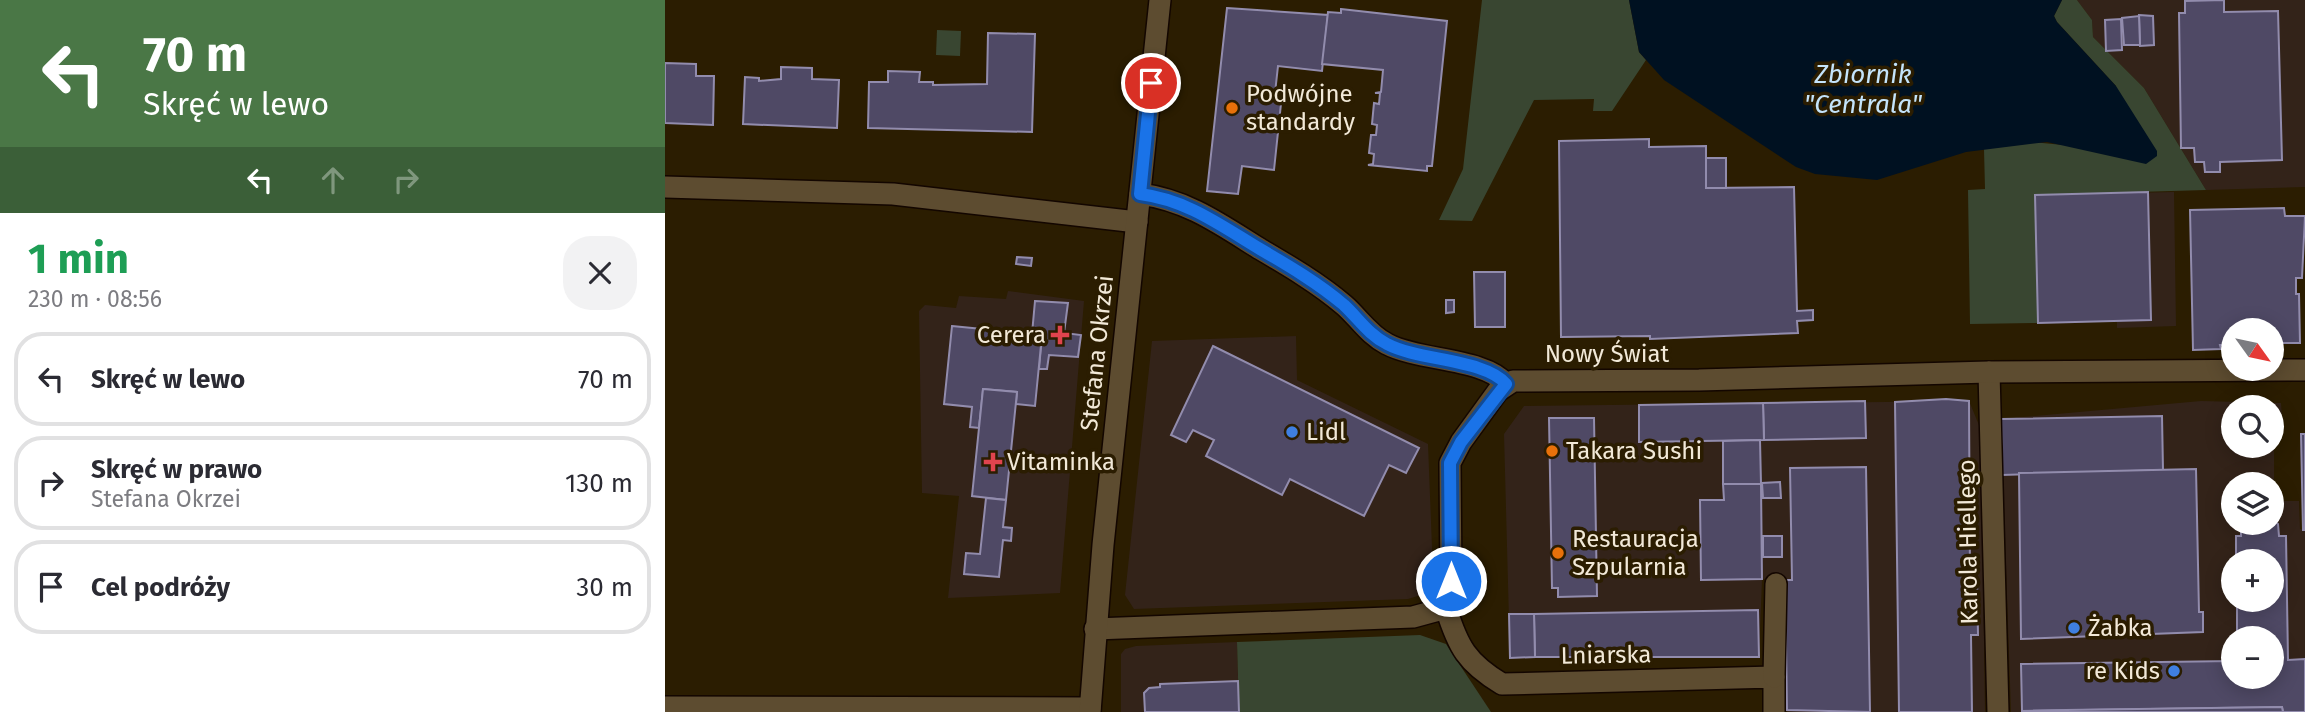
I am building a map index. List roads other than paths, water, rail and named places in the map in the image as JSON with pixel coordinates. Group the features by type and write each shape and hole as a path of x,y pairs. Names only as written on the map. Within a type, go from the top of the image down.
{"street":[{"name":"Stefana Okrzei","path":"1090,710 1095,629 1160,0"},
{"path":"665,187 893,194 1137,222"},
{"path":"1095,629 1413,617 1446,608 1451,581 1450,463 1461,442 1506,384 1495,373 1418,357 1385,344 1346,306 1307,276 1211,217 1163,197 1140,194"},
{"name":"Nowy Świat","path":"1506,384 1520,379 1658,381 1989,372 2305,370"},
{"name":"Karola Hiellego","path":"1989,372 1998,712"},
{"path":"1774,712 1776,584"},
{"name":"Lniarska","path":"1446,608 1456,640 1476,669 1502,684 1774,677"},
{"path":"665,708 1090,710"}],"water":[{"name":"Zbiornik \"Centrala\"","path":"1629,0 2062,0 2054,16 2057,22 2116,86 2157,151 2157,156 2146,164 2047,142 1966,152 1877,180 1815,174 1796,167 1664,80 1639,52"}],"place":[{"name":"Podwójne standardy","path":"1232,108"},
{"name":"Cerera","path":"1060,335"},
{"name":"Lidl","path":"1292,432"},
{"name":"Takara Sushi","path":"1552,451"},
{"name":"Vitaminka","path":"993,462"},
{"name":"Restauracja Szpularnia","path":"1558,553"},
{"name":"Żabka","path":"2074,628"},
{"name":"re Kids","path":"2174,671"}]}
